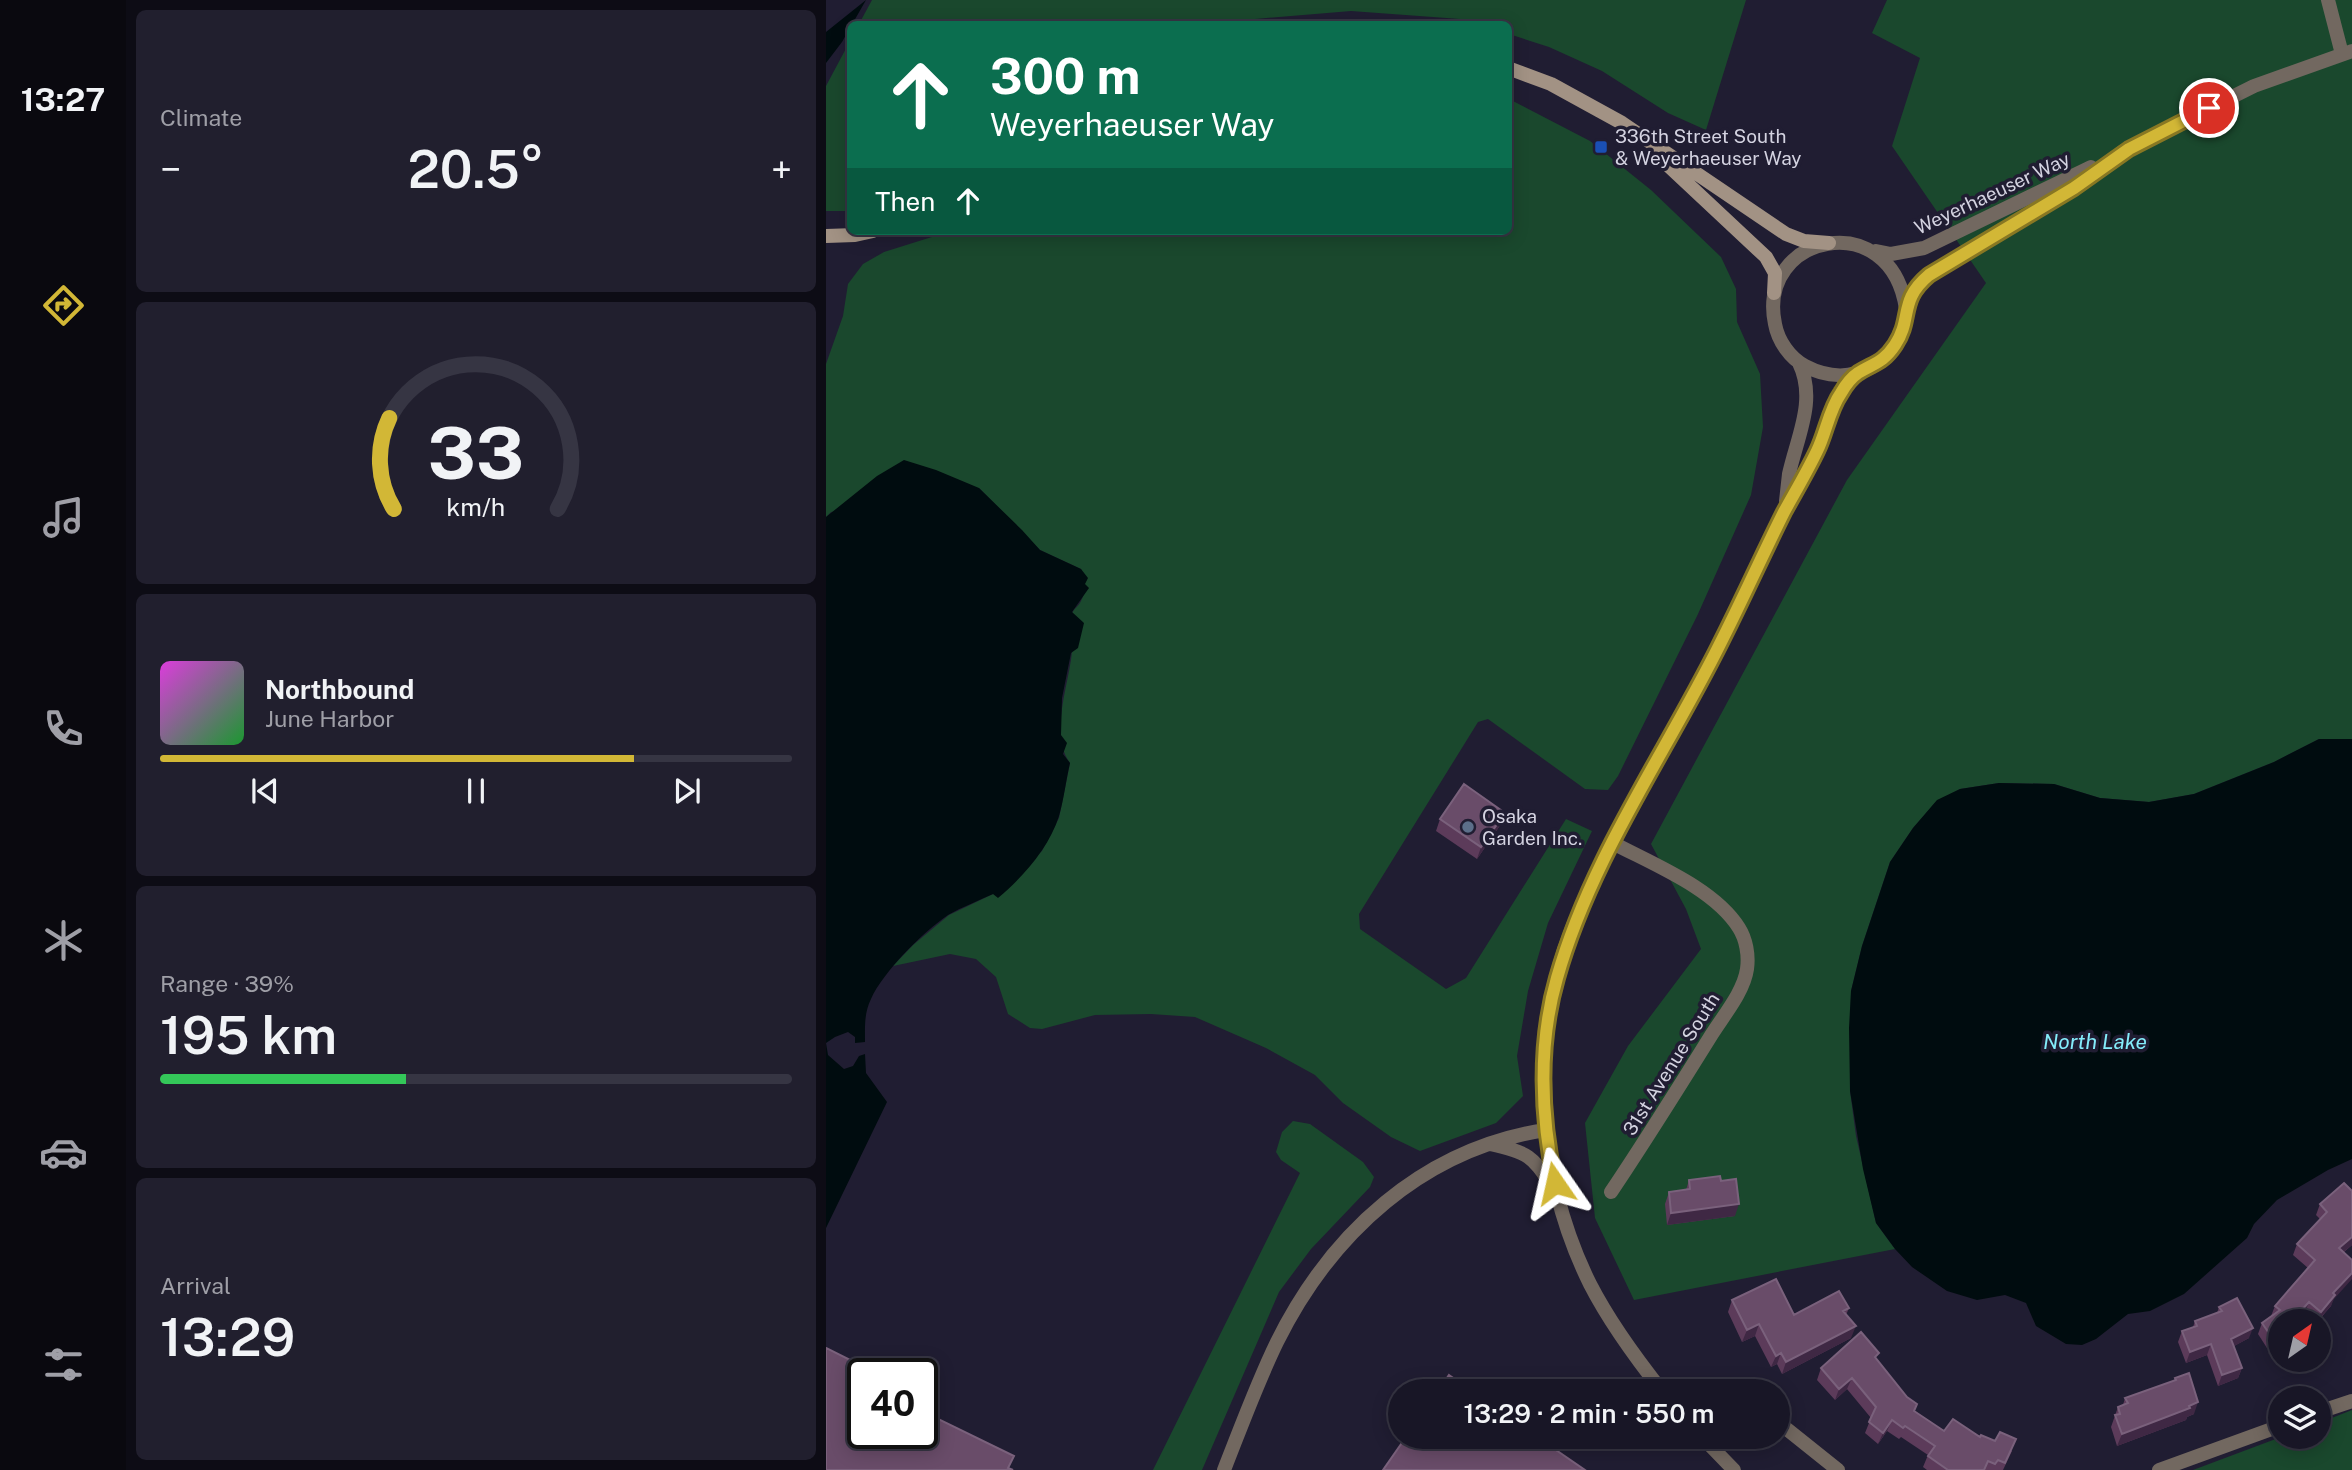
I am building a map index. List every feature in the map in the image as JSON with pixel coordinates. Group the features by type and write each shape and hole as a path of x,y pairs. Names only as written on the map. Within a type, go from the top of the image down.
{"main road":[{"path":"1512,69 1551,84 1601,112 1662,149 1774,228 1804,240 1829,243"},
{"path":"1601,112 1668,165 1755,244 1772,265 1775,273 1774,293"},
{"path":"826,236 855,235"}],"street":[{"path":"2328,0 2347,53"},
{"name":"Weyerhaeuser Way","path":"1867,248 1891,254 1924,248 2129,149 2235,94 2285,73 2347,53"},
{"name":"Weyerhaeuser Way","path":"1906,309 1919,284 1929,275 2074,188 2129,149"},
{"path":"1785,511 1789,474 1808,399 1805,374 1799,363 1785,349 1776,331 1772,312 1774,293 1782,274 1794,259 1810,248 1829,243 1849,243 1867,248 1883,259 1895,273 1903,290 1906,309 1904,326 1892,349 1873,367 1857,373 1837,376 1817,372 1799,363"},
{"path":"1653,1379 1624,1341 1600,1302 1576,1251 1558,1195 1545,1130 1544,1084 1547,1032 1556,982 1571,932 1611,842 1719,647 1818,449 1835,403 1857,373"},
{"name":"31st Avenue South","path":"1611,842 1699,890 1725,910 1740,929 1748,950 1747,970 1735,997 1653,1130 1611,1192"},
{"path":"1224,1470 1277,1342 1305,1293 1328,1261 1384,1204 1434,1167 1485,1143 1545,1130"},
{"path":"1485,1143 1526,1153 1534,1160 1558,1195"},
{"path":"2331,1408 2352,1401"},
{"path":"2160,1470 2268,1430"},
{"path":"1790,1432 1838,1470"},
{"path":"1714,1449 1734,1470"}],"green space":[{"path":"872,0 1746,0 1706,130 1668,113 1602,71 1549,47 1512,35 1512,21 1467,21 1351,11 1250,21 861,21"},
{"path":"1887,0 2352,0 2352,739 2319,739 2274,762 2194,794 2149,802 2100,798 2054,784 1999,783 1960,789 1937,801 1913,828 1890,862 1862,946 1851,991 1850,1091 1856,1136 1876,1223 1895,1249 1634,1300 1595,1218 1585,1123 1628,1046 1701,949 1686,909 1651,844 1847,480 1986,283 1892,146 1920,58 1872,33"},
{"path":"847,47 847,211 826,211 826,86"},
{"path":"1512,101 1590,141 1651,190 1721,257 1736,289 1737,322 1760,374 1763,427 1751,495 1698,614 1618,776 1608,790 1585,789 1488,719 1478,722 1359,914 1360,929 1446,989 1466,978 1566,819 1592,831 1548,923 1528,991 1517,1056 1523,1096 1496,1123 1420,1151 1391,1137 1343,1103 1315,1075 1266,1048 1195,1017 1151,1014 1095,1015 1042,1029 1030,1028 1008,1014 996,977 976,959 950,954 893,966 949,915 993,894 1042,851 1059,818 1070,763 1061,738 1061,724 1072,652 1071,618 1083,597 1084,585 1081,569 1040,550 979,488 831,512 826,517 826,364 843,316 848,284 863,264 884,252 938,235 1512,235"},
{"path":"1293,1121 1310,1124 1363,1162 1374,1177 1370,1187 1311,1249 1279,1292 1202,1470 1153,1470 1300,1173 1281,1160 1276,1152 1282,1132"},
{"path":"2352,1410 2352,1470 2193,1470 2268,1442 2268,1449 2331,1449 2331,1418"}],"water":[{"path":"866,0 854,21 847,21 847,33 826,63 826,32"},
{"path":"904,460 979,488 1040,550 1081,569 1088,578 1085,584 1089,588 1072,612 1084,623 1078,648 1071,653 1062,698 1061,735 1067,743 1063,754 1070,763 1055,828 1026,871 998,898 993,894 948,915 905,953 871,999 866,1015 865,1042 855,1043 855,1037 848,1032 826,1043 826,517 877,476"},
{"name":"North Lake","path":"2319,739 2352,739 2352,1159 2277,1200 2254,1224 2247,1238 2184,1294 2150,1311 2128,1314 2096,1339 2082,1345 2066,1344 2036,1326 2026,1303 2005,1295 1977,1300 1947,1291 1912,1267 1876,1223 1863,1169 1850,1091 1849,1028 1851,991 1862,946 1890,862 1913,828 1937,800 1960,789 1999,783 2054,784 2100,798 2149,802 2194,794 2274,762"},
{"path":"826,1043 828,1055 844,1069 853,1066 859,1056 865,1054 866,1073 887,1102 826,1228"}],"building":[{"name":"Osaka Garden Inc.","path":"1464,784 1505,813 1481,847 1440,819"},
{"path":"1720,1176 1721,1181 1736,1179 1739,1204 1671,1213 1669,1192 1690,1189 1689,1180"},
{"path":"2344,1183 2352,1191 2352,1237 2339,1248 2352,1260 2352,1273 2333,1293 2335,1295 2323,1309 2317,1309 2309,1302 2303,1309 2279,1309 2275,1306 2315,1260 2297,1244 2327,1212 2320,1204"},
{"path":"1776,1279 1794,1315 1839,1291 1849,1308 1843,1311 1856,1326 1786,1362 1781,1353 1776,1356 1759,1324 1747,1330 1732,1300"},
{"path":"2237,1298 2253,1328 2231,1339 2242,1368 2222,1375 2211,1344 2190,1352 2182,1331 2197,1326 2195,1321 2222,1311 2219,1307"},
{"path":"2268,1319 2268,1332 2262,1323"},
{"path":"1861,1332 1879,1353 1875,1357 1907,1397 1917,1404 1914,1411 1944,1431 1953,1419 1980,1437 1981,1435 1995,1441 2000,1432 2016,1439 2005,1463 1998,1460 1995,1464 1988,1461 1984,1470 1948,1470 1928,1456 1935,1446 1905,1426 1903,1428 1892,1420 1883,1433 1869,1422 1876,1407 1852,1378 1839,1389 1821,1368"},
{"path":"826,1348 847,1358 847,1449 938,1449 938,1419 1014,1456 1008,1468 1013,1470 826,1470"},
{"path":"2189,1373 2198,1402 2189,1406 2190,1408 2122,1434 2115,1415 2120,1414 2118,1407 2128,1403 2125,1398"},
{"path":"1398,1449 1554,1449 1585,1470 1383,1470"}],"place":[{"name":"336th Street South & Weyerhaeuser Way","path":"1601,147"},
{"name":"Osaka Garden Inc.","path":"1468,827"}],"route":[{"path":"1555,1183 1545,1130 1547,1032 1556,982 1571,932 1611,842 1719,647 1818,449 1840,393 1857,373 1873,367 1887,356 1904,326 1911,296 1929,275 2074,188 2129,149 2209,108"}]}
